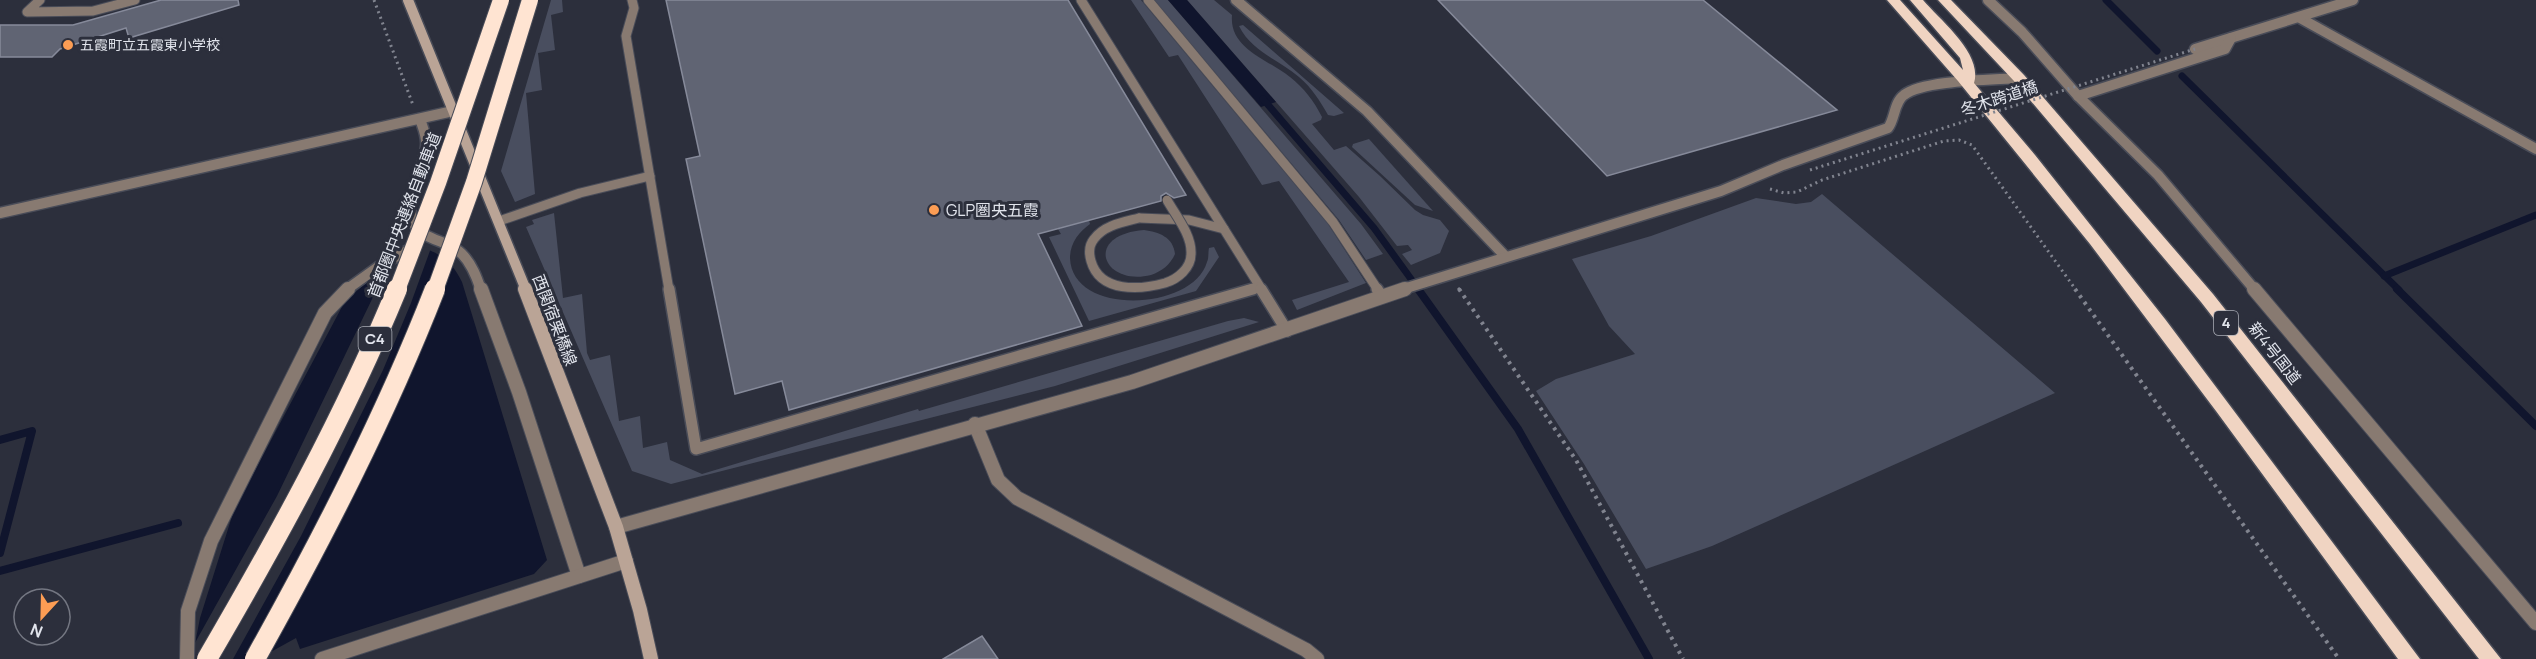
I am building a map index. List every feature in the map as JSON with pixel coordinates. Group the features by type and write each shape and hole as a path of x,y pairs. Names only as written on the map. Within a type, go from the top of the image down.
{"highway":[{"name":"首都圏中央連絡自動車道","path":"207,659 270,552 366,362 438,189 501,0"},
{"name":"C4","path":"255,659 315,551 406,360 473,186 530,0"},
{"path":"1893,0 1967,83 2129,285 2410,659"},
{"path":"1916,0 1966,57 1970,66 1967,83"},
{"name":"新4号国道","path":"1944,0 2019,78 2206,298 2491,659"}],"main road":[{"name":"西関宿栗橋線","path":"408,0 499,221 616,527 651,659"}],"street":[{"path":"1236,0 1367,111 1505,256"},
{"path":"1988,0 2022,32 2078,96 2158,175 2536,623"},
{"path":"2195,49 2354,0"},
{"path":"2300,18 2536,149"},
{"path":"2078,96 2225,49 2231,38"},
{"path":"616,527 975,424 1132,382 1287,331 1448,274 1721,191 1792,161 1878,133 1897,118 1897,103 1908,92 2019,78"},
{"path":"0,213 453,111"},
{"path":"420,119 426,138 426,148 411,213 417,228 429,238 459,250 475,273 519,392 579,576"},
{"path":"187,659 188,611 211,541 325,313 338,296 356,280 429,238"},
{"path":"975,424 998,480 1017,498 1306,650 1317,659"},
{"path":"322,659 626,561"}],"lane":[{"path":"40,0 27,12 93,12 135,0"},
{"path":"105,8 114,0"},
{"path":"632,0 634,8 626,36 696,448 1259,287"},
{"path":"1081,0 1287,331"},
{"path":"1148,0 1333,222 1382,297"},
{"path":"499,221 580,193 650,176"},
{"path":"1167,200 1190,239 1192,257 1187,267 1174,279 1157,286 1138,289 1120,287 1098,276 1090,267 1088,249 1099,233 1118,222 1139,218 1189,220 1224,229"}],"path":[{"path":"374,0 406,81 408,94 420,119"},
{"name":"冬木跨道橋","path":"1810,170 2195,49"},
{"path":"1769,188 1792,194 1807,190 1822,180 1944,141 1959,140 1972,145 2339,659"},
{"path":"1448,274 1576,460 1683,659"}],"shaded area":[{"path":"551,0 562,0 563,12 551,15 555,50 538,53 542,90 526,93 535,194 515,202 501,171"},
{"path":"1131,0 1141,0 1328,224 1366,283 1297,310 1292,300 1349,282 1279,181 1262,185 1178,55 1169,57"},
{"path":"1154,0 1168,0 1361,224 1383,254 1366,260 1339,220"},
{"path":"1187,0 1214,0 1232,15 1233,27 1243,45 1290,77 1308,95 1322,117 1321,120 1312,124 1334,150 1346,146 1415,210 1440,220 1449,231 1440,253 1411,265 1402,254 1412,250 1408,245 1397,246 1359,197"},
{"path":"1243,25 1344,113 1328,115 1304,81 1258,49 1244,35 1239,26"},
{"path":"1369,139 1433,211 1415,205 1352,147 1353,144"},
{"path":"1822,194 2055,393 1712,546 1646,569 1584,464 1536,391 1556,379 1635,354 1609,326 1572,259 1651,236 1756,198 1796,204 1811,202"},
{"path":"554,213 563,298 582,294 587,353 590,360 610,355 619,421 640,416 643,448 667,442 670,460 702,474 918,409 919,411 1228,321 1244,318 1259,322 1055,386 671,484 632,471 526,227 534,224 532,220"},
{"path":"1089,220 1090,224 1073,243 1070,258 1076,277 1090,290 1111,298 1134,300 1158,298 1180,290 1197,278 1208,260 1209,248 1214,247 1219,257 1196,291 1089,321 1049,237 1061,234 1058,229"},
{"path":"1144,230 1155,232 1168,239 1174,248 1173,258 1162,269 1151,275 1134,277 1121,274 1111,267 1106,259 1106,250 1112,241 1125,234"}],"water":[{"path":"1168,0 1187,0 1276,102 1261,107"},
{"path":"429,250 449,263 462,282 547,560 534,574 300,649 296,638 258,659 192,659 200,618 234,510 344,303 372,278 395,263"}],"pier":[{"path":"431,248 411,303 383,370 301,536 233,659 189,659 191,650 277,496 388,266 415,249"}],"building":[{"path":"161,0 238,0 239,5 129,38 126,28 60,49 52,57 0,57 0,25 73,25"},
{"name":"GLP圏央五霞","path":"666,0 1068,0 1186,195 1174,198 1166,193 1161,196 1161,201 1038,234 1082,326 789,410 782,381 735,394 686,159 700,156"},
{"path":"1438,0 1703,0 1837,110 1607,176"},
{"path":"982,636 998,659 943,659"}],"waterway":[{"path":"2106,0 2157,51"},
{"path":"2182,76 2385,276"},
{"path":"1263,99 1374,228 1419,290"},
{"path":"2385,276 2536,215"},
{"path":"2385,276 2399,290"},
{"path":"1418,289 1518,429 1649,659"},
{"path":"2397,289 2536,426"},
{"path":"0,440 32,431 0,553"},
{"path":"0,571 178,523"}],"place":[{"name":"五霞町立五霞東小学校","path":"68,45"},
{"name":"GLP圏央五霞","path":"934,210"}]}
